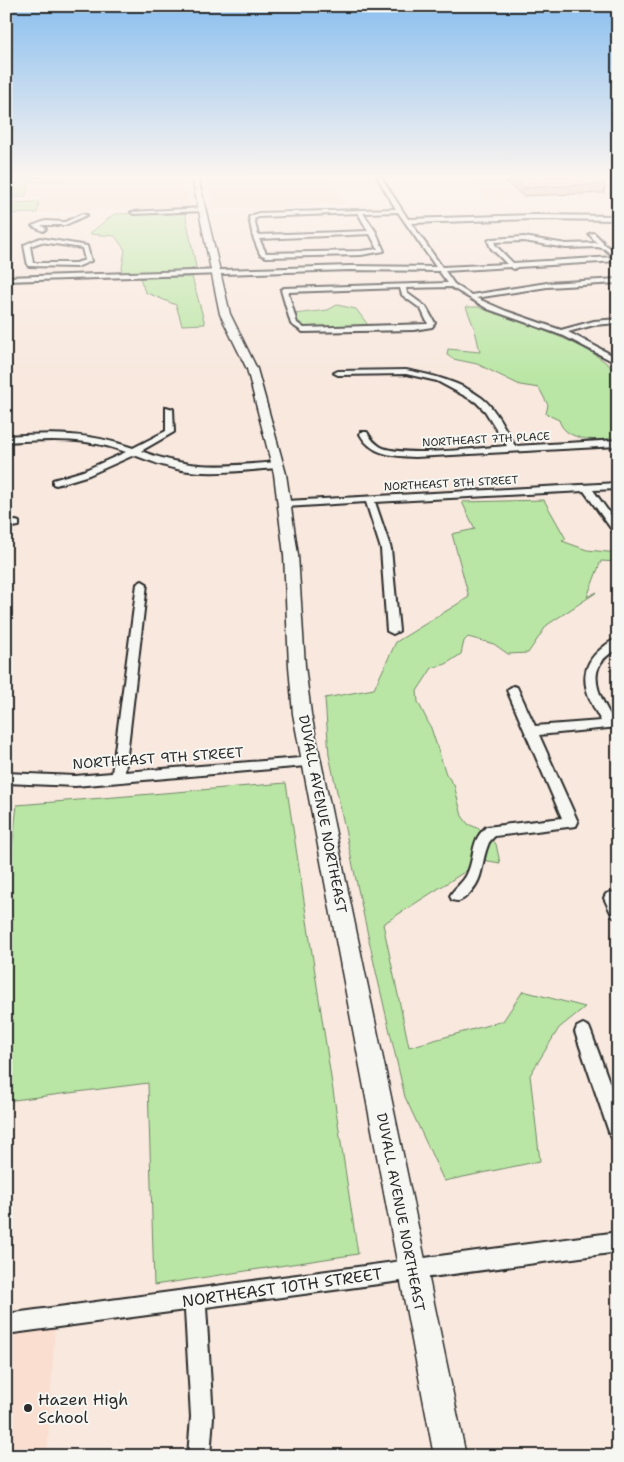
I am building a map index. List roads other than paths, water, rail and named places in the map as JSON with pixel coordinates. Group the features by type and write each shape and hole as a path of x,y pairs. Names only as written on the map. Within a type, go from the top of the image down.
{"main road":[{"name":"DUVALL AVENUE NORTHEAST","path":"209,245 225,314 252,369 278,465 286,504 302,714 450,1456"}],"street":[{"path":"27,245 30,264 78,265 88,261 85,248 69,245"},
{"path":"259,245 263,254 266,255 301,255 382,250 380,245"},
{"path":"425,245 452,285 470,297 498,311 560,332 597,349 618,362"},
{"path":"492,245 514,267"},
{"path":"561,245 591,245"},
{"path":"599,245 607,248 618,259"},
{"path":"298,248 301,255"},
{"path":"341,254 350,268"},
{"path":"6,279 350,268 442,269 514,267 618,259"},
{"path":"78,265 78,277"},
{"path":"470,297 547,285 618,281"},
{"path":"403,288 404,294 424,308 432,323 430,326 303,330 294,324 284,290 403,288 452,285"},
{"path":"560,332 594,323 618,321"},
{"path":"338,373 406,372 438,380 479,400 488,410 513,449"},
{"path":"56,482 77,477 137,451 170,432 169,409"},
{"name":"NORTHEAST 7TH PLACE","path":"364,434 367,442 377,449 393,453 415,454 618,443"},
{"path":"6,439 76,438 100,440 137,451 166,464 184,467 278,465"},
{"name":"NORTHEAST 8TH STREET","path":"286,504 618,486"},
{"path":"587,488 618,532"},
{"path":"370,500 386,549 393,631"},
{"path":"118,777 142,584"},
{"path":"531,731 614,724 592,689 591,675 594,662 618,642"},
{"path":"457,896 474,878 480,842 491,831 571,822 513,690"},
{"name":"NORTHEAST 9TH STREET","path":"6,778 75,781 313,762"},
{"path":"611,898 618,913"},
{"path":"583,1032 618,1132"},
{"name":"NORTHEAST 10TH STREET","path":"6,1324 618,1242"},
{"path":"195,1300 202,1418 199,1456"}],"place":[{"name":"Hazen High School","path":"28,1408"}]}
